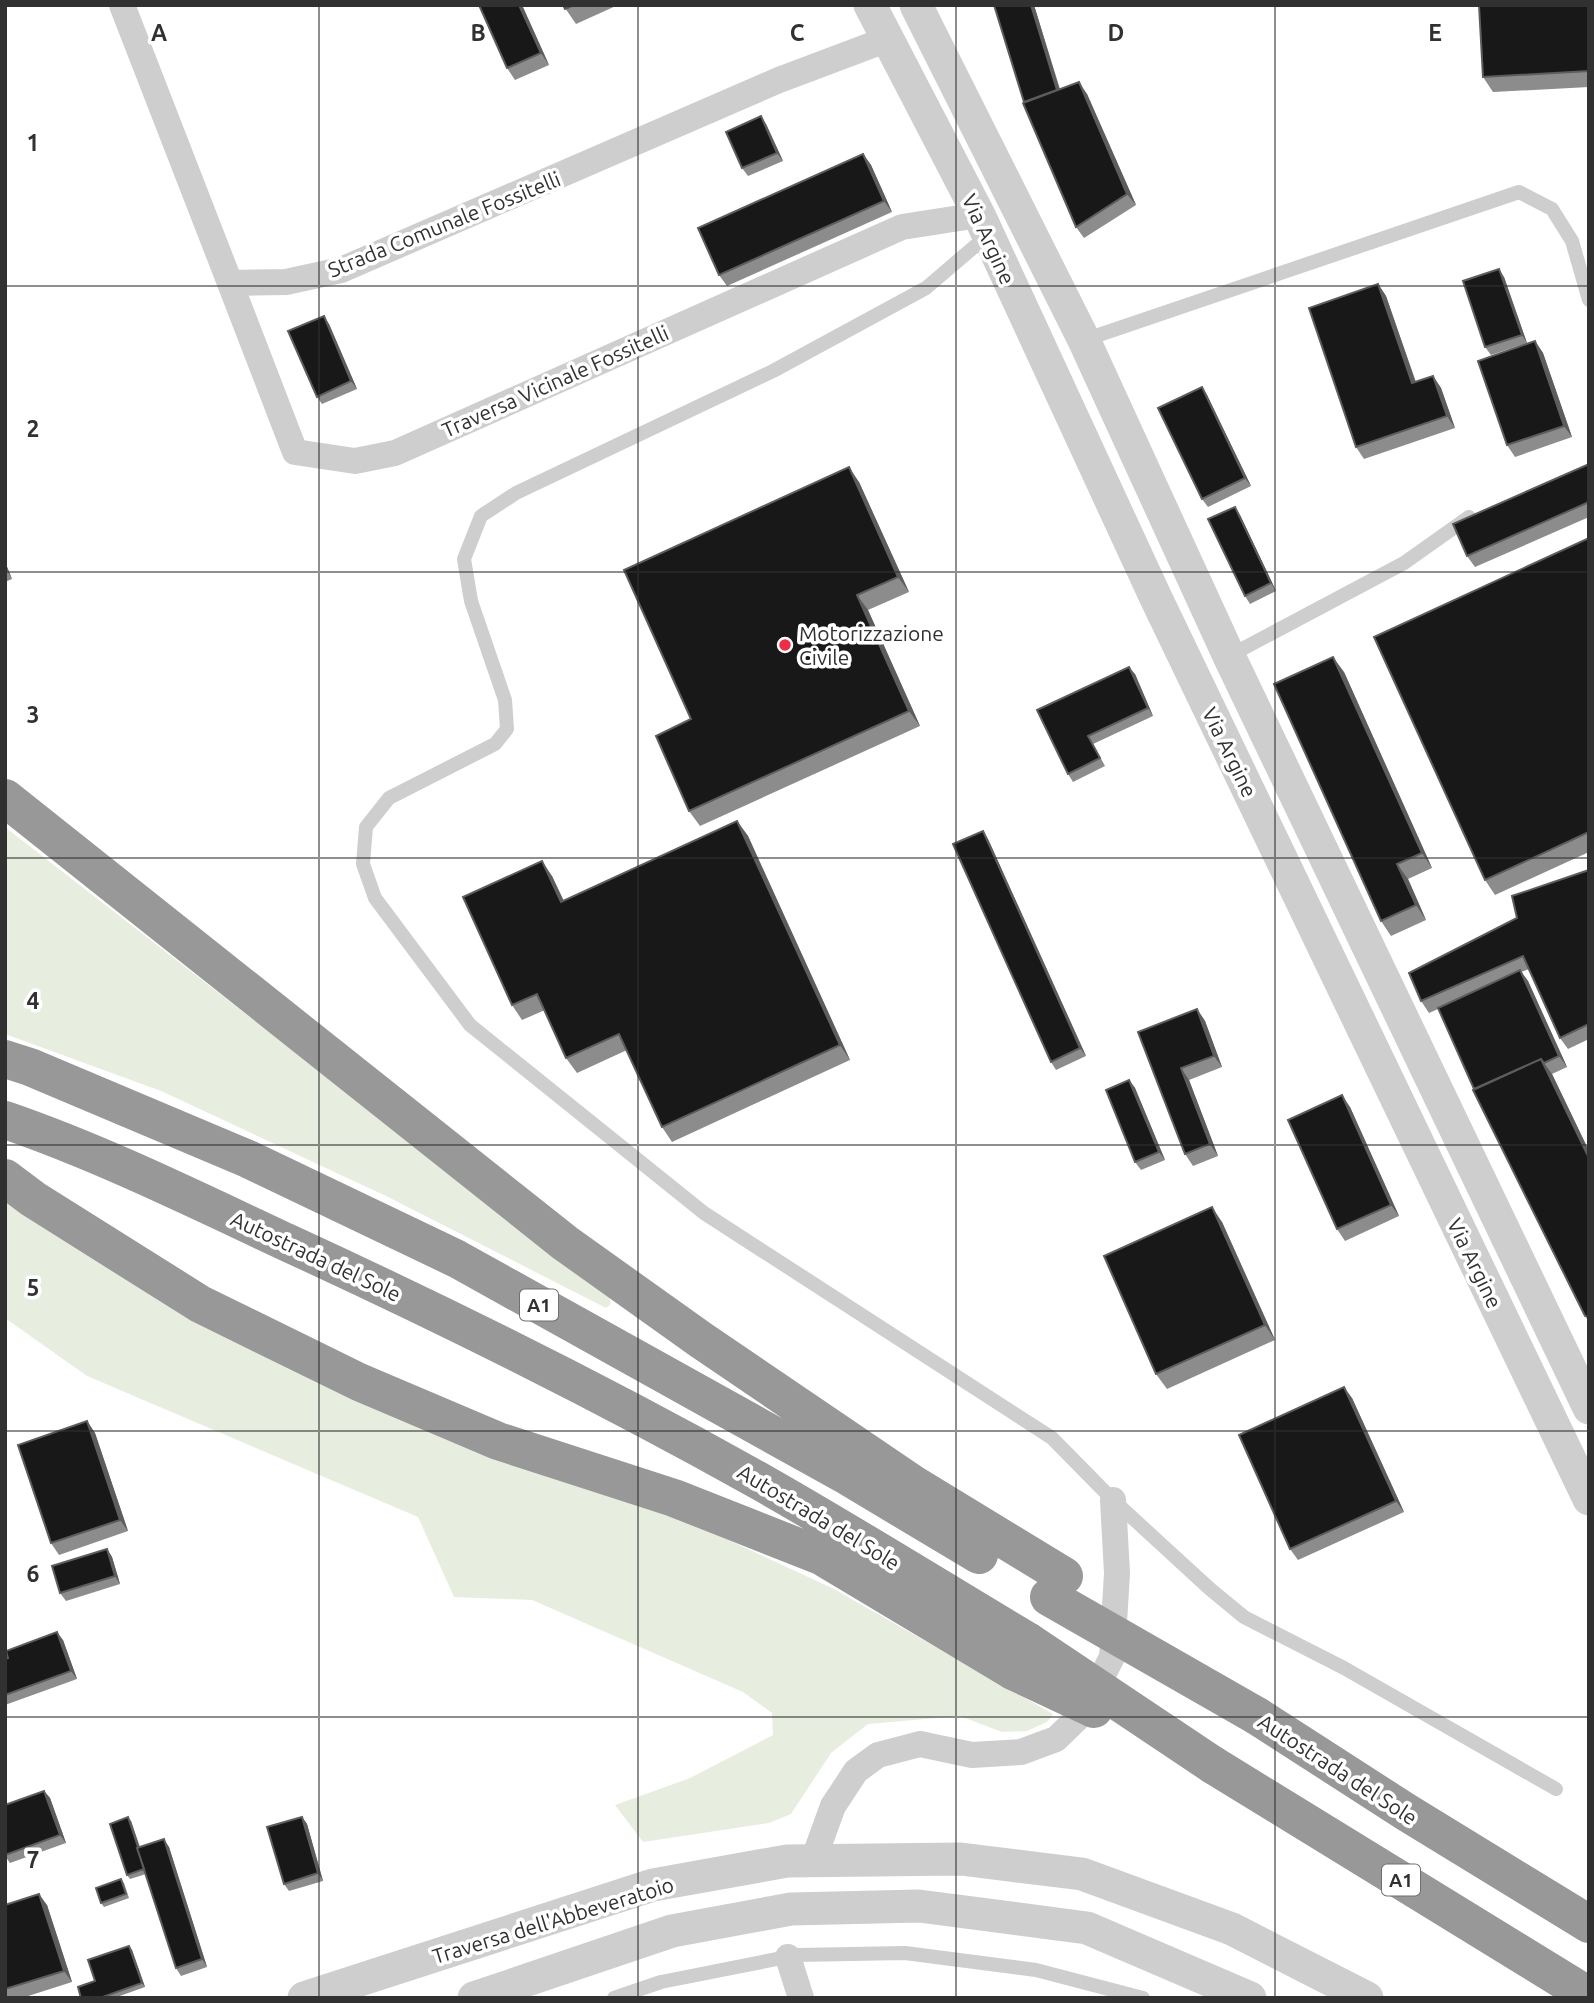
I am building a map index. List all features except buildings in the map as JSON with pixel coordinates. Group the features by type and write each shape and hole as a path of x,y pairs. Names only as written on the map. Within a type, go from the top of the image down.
{"highway":[{"path":"5,798 565,1243 1057,1586"},
{"name":"A1","path":"5,1059 30,1067 248,1159 457,1259 847,1476 1057,1586"},
{"name":"Autostrada del Sole","path":"5,1120 50,1135 216,1209 418,1303 581,1384 762,1482 1021,1656"},
{"path":"19,1189 200,1304 359,1382 498,1441 674,1497 821,1556 1021,1656"},
{"name":"Autostrada del Sole","path":"1057,1586 1164,1646 1257,1716 1406,1812 1589,1924"},
{"name":"A1","path":"1021,1656 1213,1765 1589,1996"}],"street":[{"path":"122,5 230,283"},
{"name":"Via Argine","path":"870,5 984,225 1155,596 1589,1500"},
{"name":"Via Argine","path":"916,5 1084,340 1229,656 1585,1389"},
{"name":"Strada Comunale Fossitelli","path":"230,283 286,282 341,270 779,80 888,39"},
{"name":"Traversa Vicinale Fossitelli","path":"230,283 295,452 355,461 395,453 902,226 984,225"},
{"path":"813,1861 833,1806 856,1771 878,1755 920,1744 971,1755 1021,1752 1056,1739 1084,1712 1112,1657 1117,1573 1112,1500"},
{"name":"Traversa dell'Abbeveratoio","path":"304,1998 653,1885 787,1861 961,1859 1082,1874 1232,1929 1367,1998"},
{"path":"474,1998 672,1931 791,1909 919,1906 1087,1928 1250,1998"},
{"path":"788,1957 801,1998"}],"lane":[{"path":"1084,340 1518,192 1552,209 1572,241 1589,300"},
{"path":"984,225 926,288 773,371 516,493 481,516 464,559 471,601 505,700 507,729 495,744 389,798 366,827 363,864 375,898 470,1025 704,1213 1052,1437 1112,1500 1244,1617 1344,1668 1556,1789"},
{"path":"1229,656 1404,563 1467,518 1479,513"},
{"path":"614,1998 661,1982 797,1955 905,1953 1036,1970 1143,1998"}],"green space":[{"path":"5,827 609,1296 611,1304 606,1308 388,1197 161,1091 5,1034"},
{"path":"5,1193 636,1497 834,1589 1053,1714 1047,1722 1027,1731 1002,1732 960,1716 868,1724 831,1753 791,1814 769,1823 643,1842 615,1805 690,1778 773,1735 772,1713 743,1692 532,1600 454,1597 418,1517 87,1376 5,1318"}],"place":[{"name":"Motorizzazione Civile","path":"785,645"}]}
